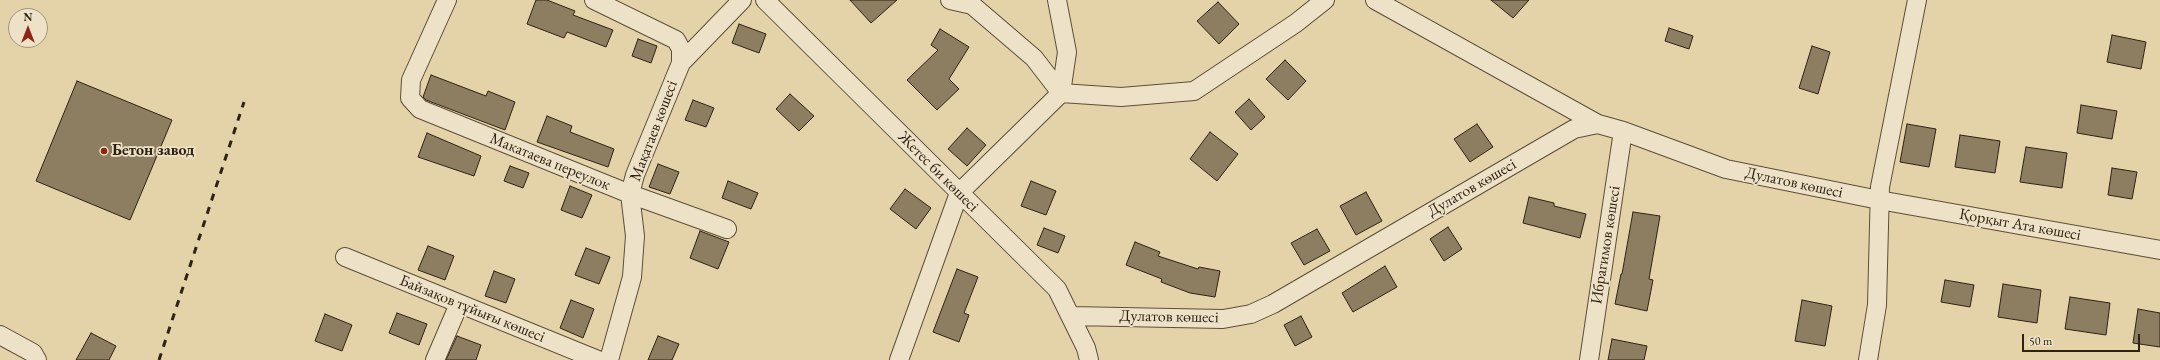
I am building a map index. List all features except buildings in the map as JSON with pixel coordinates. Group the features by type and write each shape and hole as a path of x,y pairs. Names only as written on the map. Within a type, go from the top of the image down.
{"street":[{"name":"Макатаева переулок","path":"447,0 411,80 410,98 420,109 630,194 727,229"},
{"name":"Мақатаев көшесі","path":"594,0 676,40 681,49 681,63 635,175 630,194 635,236 632,278 609,360"},
{"path":"681,63 742,0"},
{"name":"Жетес би көшесі","path":"765,0 1057,289 1086,348 1089,360"},
{"path":"950,0 972,5 1034,58 1061,93 1121,97 1194,91 1296,23 1325,0"},
{"path":"899,360 959,193 1061,93 1067,52 1057,0"},
{"path":"1375,0 1598,124"},
{"path":"1868,360 1877,306 1880,187 1917,0"},
{"name":"Дулатов көшесі","path":"1070,316 1223,318 1251,314 1279,300 1574,129 1598,124 1623,131 1726,169 1879,200"},
{"name":"Ибрагимов көшесі","path":"1589,360 1623,131"},
{"name":"Қорқыт Ата көшесі","path":"1879,200 2160,250"},
{"name":"Байзақов тұйығы көшесі","path":"345,257 598,360"},
{"path":"436,360 459,304"},
{"path":"0,335 35,356"}],"railway":[{"path":"159,360 244,102"}],"place":[{"name":"Бетон завод","path":"104,151"}]}
